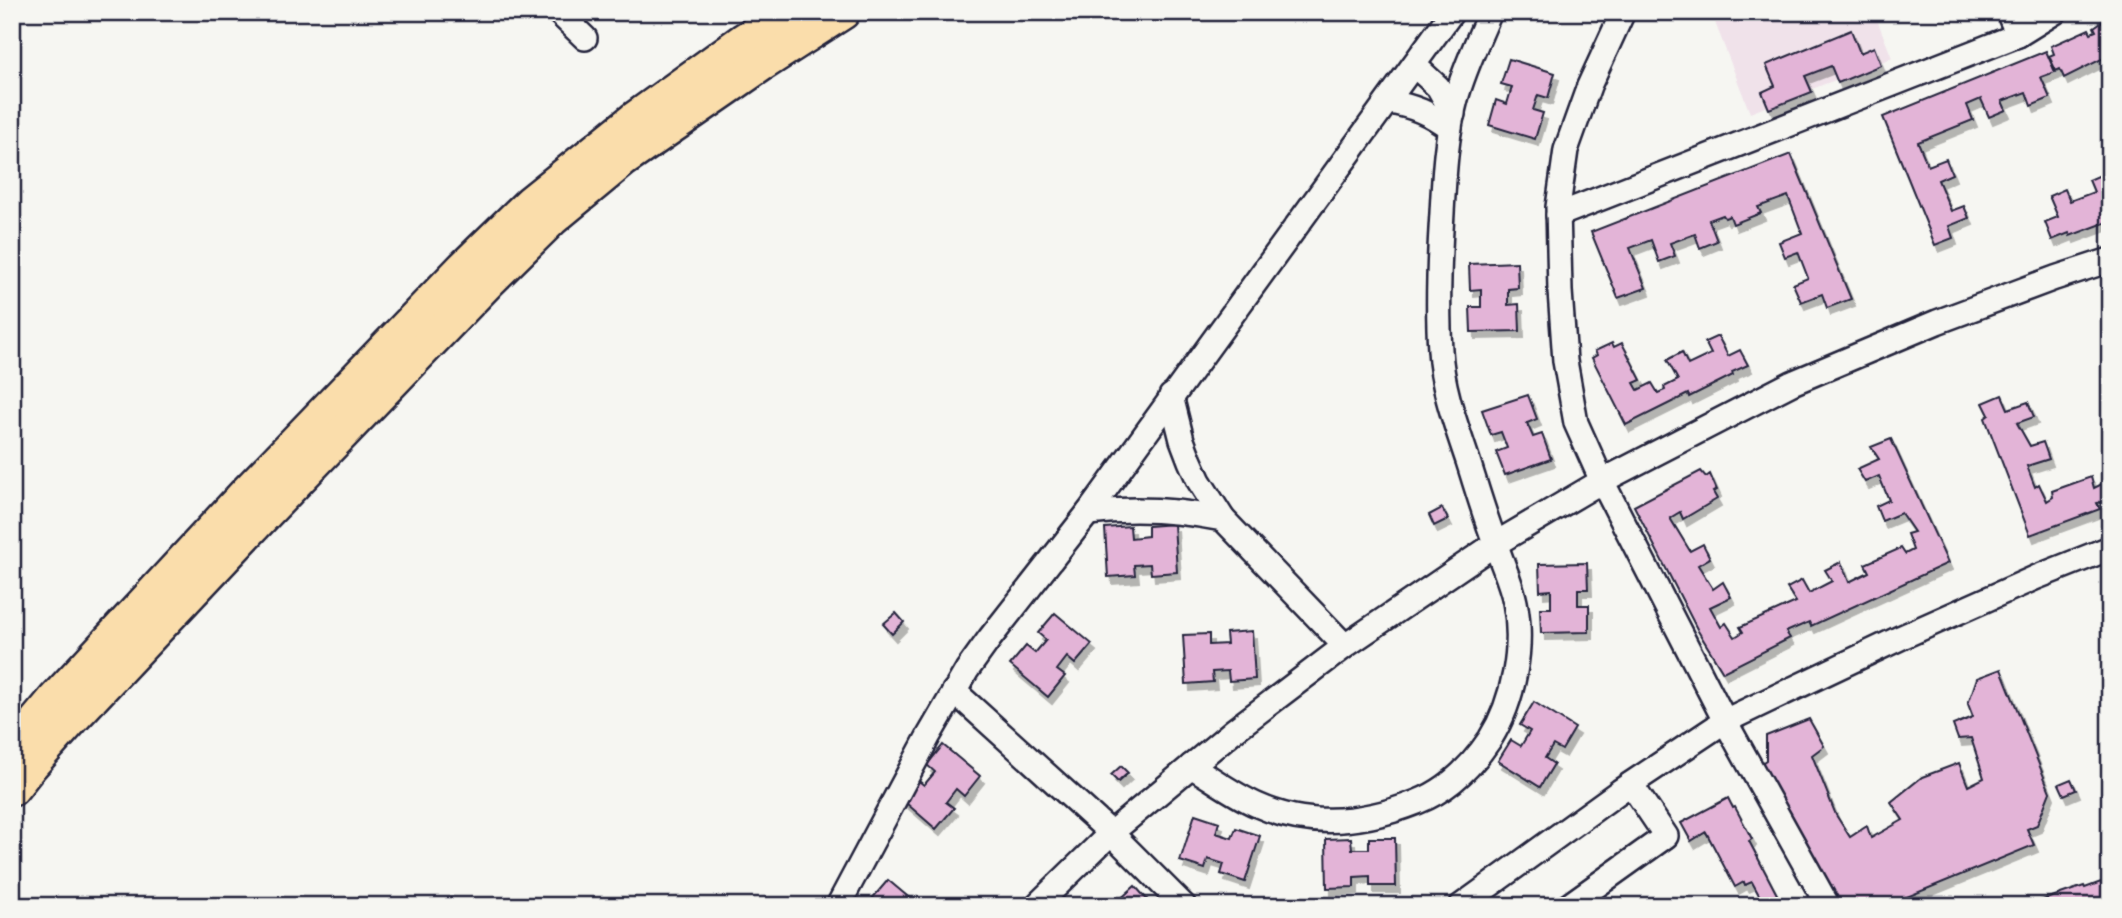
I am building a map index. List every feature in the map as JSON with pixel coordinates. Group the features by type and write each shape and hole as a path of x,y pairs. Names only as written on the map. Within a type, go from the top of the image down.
{"highway":[{"path":"12,750 55,699 246,494 531,202 633,120 744,40 788,12"},
{"path":"12,789 72,719 267,512 553,218 623,160 843,12"}],"street":[{"path":"558,12 585,38"},
{"path":"838,906 954,691 990,638 1088,513 1452,12"},
{"path":"1191,766 1257,805 1290,817 1326,822 1362,820 1396,811 1425,799 1456,779 1480,754 1500,724 1511,689 1518,649 1516,605 1449,405 1440,354 1438,305 1444,176 1451,121 1463,78 1490,12"},
{"path":"1623,12 1589,86 1566,150 1558,215 1565,362 1576,423 1602,481 1725,720 1828,906"},
{"path":"2008,12 2018,34"},
{"path":"1558,215 2018,34 2055,12"},
{"path":"1414,65 1438,87 1451,121"},
{"path":"1389,102 1420,109 1451,121"},
{"path":"1036,906 1111,833 1232,732 1345,646 1495,544 1602,481 1792,383 1937,322 2110,260"},
{"path":"1171,396 1190,461 1223,519 1345,646"},
{"path":"1088,513 1156,509 1223,519"},
{"path":"1461,906 1631,783 1725,720 1902,637 2110,548"},
{"path":"954,691 1111,833 1184,906"},
{"path":"1568,906 1665,836 1631,783"}],"shaded area":[{"path":"1711,12 1874,12 1892,58 1750,113"}],"building":[{"path":"2107,18 2110,20 2110,55 2064,78 2060,69 2056,71 2049,56 2054,54 2051,46 2089,29 2091,33 2096,31 2094,27"},
{"path":"1851,30 1860,53 1874,47 1881,65 1838,83 1831,66 1805,76 1812,92 1769,109 1762,92 1775,86 1766,65"},
{"path":"2046,51 2055,72 2041,77 2050,98 2031,106 2026,92 2002,101 2006,110 1989,117 1981,99 1967,105 1973,120 1918,142 1928,166 1946,159 1952,174 1938,180 1951,211 1964,206 1969,218 1949,226 1953,238 1935,245 1883,117"},
{"path":"1509,59 1555,73 1548,98 1538,95 1533,110 1543,113 1535,139 1489,125 1496,100 1507,104 1512,87 1501,84"},
{"path":"1791,154 1851,299 1827,308 1822,294 1801,302 1793,284 1808,278 1798,252 1785,257 1779,242 1802,233 1788,196 1758,207 1761,213 1733,224 1730,216 1725,218 1723,215 1709,220 1717,241 1700,248 1695,234 1670,243 1675,256 1659,262 1651,240 1630,248 1646,288 1618,298 1591,232"},
{"path":"2105,173 2110,185 2110,221 2052,240 2045,222 2058,217 2049,196 2065,189 2070,201 2094,192 2089,180"},
{"path":"1517,262 1518,288 1508,289 1508,305 1519,304 1520,331 1471,332 1470,307 1481,307 1481,289 1470,290 1469,264"},
{"path":"1718,336 1728,356 1740,350 1748,365 1689,397 1688,394 1626,425 1592,358 1597,355 1595,351 1612,343 1614,347 1622,343 1641,380 1634,383 1638,390 1652,383 1658,393 1678,380 1667,360 1682,352 1688,365 1711,354 1705,342"},
{"path":"1528,395 1537,419 1527,423 1533,437 1542,434 1551,459 1505,475 1496,452 1507,448 1501,432 1491,435 1482,410"},
{"path":"2002,395 2008,409 2028,402 2034,417 2017,423 2030,446 2043,442 2049,459 2027,466 2035,487 2039,484 2047,501 2053,497 2052,491 2091,477 2094,488 2110,480 2110,499 2097,503 2100,509 2030,535 1985,418 1989,415 1983,403"},
{"path":"1891,439 1948,563 1811,626 1809,622 1786,632 1790,638 1723,672 1698,631 1634,506 1701,471 1706,477 1710,474 1717,490 1713,492 1717,499 1683,519 1680,512 1670,518 1690,551 1703,544 1710,558 1698,565 1713,589 1723,582 1731,597 1710,607 1721,627 1726,623 1735,637 1743,632 1740,627 1796,602 1787,588 1802,580 1809,593 1832,581 1825,570 1841,562 1849,582 1869,572 1865,564 1901,548 1905,554 1913,550 1907,534 1914,532 1901,513 1882,521 1876,506 1889,500 1879,476 1865,482 1857,469 1879,459 1871,447"},
{"path":"1442,508 1448,519 1434,526 1429,515"},
{"path":"1174,524 1177,572 1151,574 1150,564 1134,565 1135,575 1108,577 1105,528 1130,526 1131,538 1148,536 1148,526"},
{"path":"1587,563 1588,589 1578,589 1578,605 1589,605 1589,632 1541,633 1540,608 1551,608 1551,590 1540,591 1539,564"},
{"path":"896,613 904,622 892,634 883,624"},
{"path":"1055,613 1092,644 1075,664 1067,657 1057,670 1065,676 1048,697 1010,665 1026,646 1035,653 1046,640 1038,633"},
{"path":"1252,631 1255,679 1229,681 1228,671 1212,672 1213,682 1186,684 1183,635 1209,634 1209,645 1227,644 1226,633"},
{"path":"2001,669 2050,792 2037,825 2027,829 2034,845 1885,906 1837,906 1757,766 1766,760 1766,736 1809,719 1824,746 1812,755 1836,815 1850,837 1867,826 1871,838 1903,820 1891,802 1922,777 1959,763 1968,786 1984,778 1971,738 1958,739 1953,725 1973,717 1968,704 1977,678"},
{"path":"1534,702 1575,728 1562,750 1553,745 1545,758 1554,764 1540,787 1498,761 1511,740 1521,746 1530,731 1520,725"},
{"path":"943,745 980,776 964,796 956,789 946,802 954,808 936,829 899,797 915,778 924,785 935,772 927,765"},
{"path":"1121,766 1128,773 1118,782 1111,775"},
{"path":"2071,779 2076,790 2064,795 2059,784"},
{"path":"1728,798 1752,839 1749,841 1783,906 1745,906 1760,897 1752,882 1745,885 1744,882 1735,887 1706,832 1691,841 1681,823"},
{"path":"1195,814 1219,822 1216,833 1232,838 1236,828 1260,836 1245,882 1221,874 1224,864 1208,859 1205,869 1180,861"},
{"path":"1351,838 1352,849 1369,849 1369,838 1395,838 1396,886 1370,886 1370,876 1354,877 1354,887 1327,888 1326,839"},
{"path":"888,880 919,906 878,906 871,900"},
{"path":"2101,882 2110,901 2095,906 2031,906 2031,904"},
{"path":"1135,886 1153,906 1122,906 1118,901"}]}
